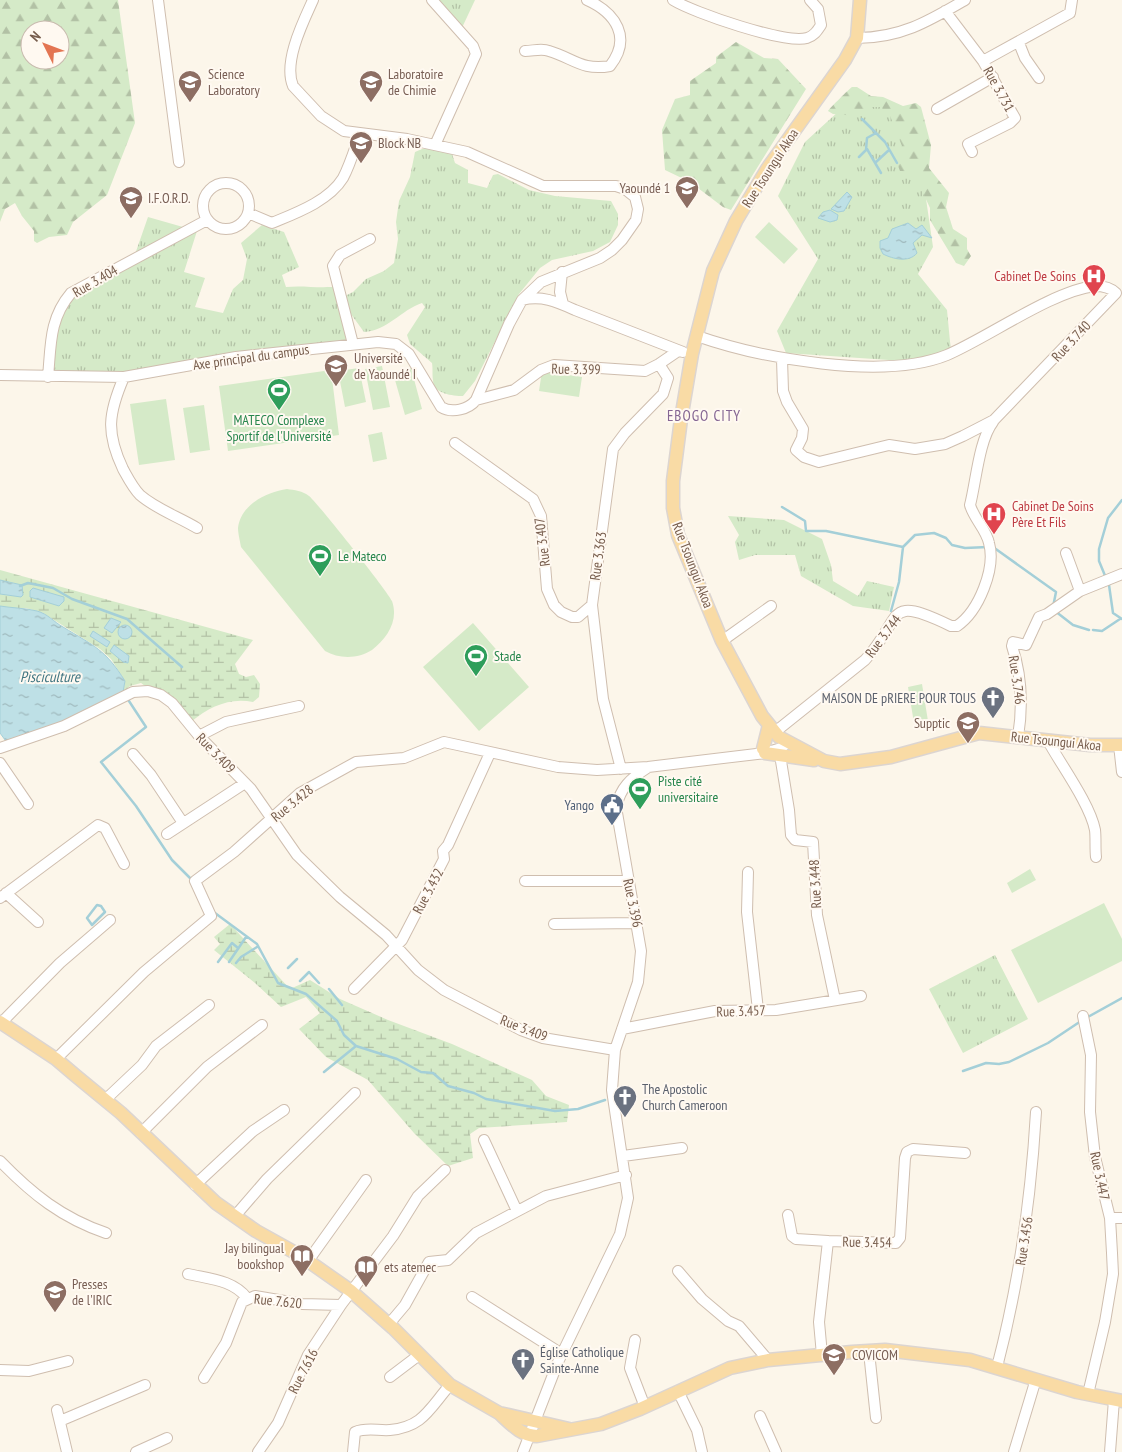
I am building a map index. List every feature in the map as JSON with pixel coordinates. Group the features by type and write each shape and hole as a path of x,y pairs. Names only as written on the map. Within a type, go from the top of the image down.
{"main road":[{"path":"857,38 860,0"},
{"name":"Rue Tsoungui Akoa","path":"857,38 845,60 767,169 736,222 713,271 692,354 681,419 673,481 673,508 678,535 722,641 754,702 778,734 824,761 840,764 891,757 979,733 1090,745 1121,745"},
{"path":"762,752 778,734"},
{"path":"762,752 824,761"},
{"path":"0,1022 56,1059 105,1100 195,1185 235,1216 308,1261 351,1291 389,1324 450,1385 499,1413 518,1430 528,1436 601,1424 645,1407 730,1368 768,1360 885,1350 943,1355 997,1367 1088,1394 1118,1400"},
{"path":"499,1413 569,1429"}],"street":[{"path":"158,0 179,162"},
{"path":"313,0 301,27 295,47 290,80 304,98 337,128 360,134 407,139 467,152 543,186 616,186 625,189 635,197 638,208 636,220 622,240 600,258 540,282 522,300 509,324 476,400"},
{"path":"432,0 473,46 476,54 434,144"},
{"path":"526,51 549,50 580,65 596,68 610,66 619,54 620,34 604,8 587,0"},
{"path":"673,0 702,14 784,37 800,39 810,38 821,25 818,9 810,0"},
{"path":"857,38 878,38 905,32 965,0"},
{"path":"983,61 1070,13 1072,0"},
{"name":"Rue 3.731","path":"946,11 983,61 1015,118 1010,123 968,144 972,152"},
{"path":"1018,43 1025,58 1039,78"},
{"path":"937,109 992,77"},
{"path":"248,212 272,223 292,215 335,189 344,176 360,134"},
{"path":"222,183 235,184 241,188 248,199 248,212 241,223 230,229 217,228 207,220 202,207 206,194 216,185 222,183"},
{"name":"Rue 3.404","path":"48,377 54,319 60,306 71,293 207,220"},
{"path":"353,344 333,266 340,255 370,239"},
{"path":"562,272 560,292 564,304"},
{"name":"Rue 3.740","path":"697,336 746,352 782,358 858,365 908,365 927,362 975,341 1059,297 1095,286 1107,288 1116,293 994,420 955,440 931,447 915,449 889,445 819,462 807,458 796,450 802,438 803,429 787,402 783,391 782,358"},
{"path":"522,300 538,297 564,304 575,310 692,354"},
{"name":"Axe principal du campus","path":"0,374 48,377 124,377 236,357 378,342 396,344 416,362 445,409 455,410 467,407 476,400"},
{"name":"Rue 3.399","path":"476,400 514,390 541,370 554,365 638,372 660,364 678,350"},
{"name":"Rue 3.363","path":"621,769 603,699 592,605 613,449 625,433 664,394 668,378 660,364"},
{"path":"124,377 113,404 110,420 111,438 126,474 140,495 197,528"},
{"name":"Rue 3.744","path":"778,734 865,660 893,618 900,612 915,611 951,626 962,623 977,601 984,586 990,546 970,505 983,440 994,420"},
{"name":"Rue 3.407","path":"455,443 533,499 540,516 547,589 554,605 561,612 572,617 578,617 592,605"},
{"path":"1066,553 1080,591"},
{"name":"Rue 3.746","path":"1018,737 1022,710 1021,686 1012,644 1016,642 1026,645 1039,617 1047,614 1080,591 1122,574"},
{"path":"722,641 771,606"},
{"name":"Rue 3.409","path":"0,748 64,726 133,692 148,691 161,695 172,703 199,736 246,783 297,855 340,897 397,946 418,970 444,990 521,1030 543,1038 615,1050"},
{"path":"199,736 226,722 299,706"},
{"name":"Rue 3.428","path":"56,1059 144,972 211,916 195,881 272,820 300,793 356,762 404,758 444,742 558,767 621,769 648,767 781,748 778,734"},
{"path":"1048,741 1055,756 1083,800 1095,828 1096,857"},
{"path":"1121,745 1122,772"},
{"name":"Rue 3.432","path":"354,989 397,946 444,859 443,850 448,845 471,800 490,753"},
{"path":"133,754 184,823"},
{"name":"Rue 3.448","path":"780,755 789,810 790,835 795,840 813,842 817,915 835,1000"},
{"path":"0,763 28,804"},
{"name":"Rue 3.396","path":"615,1050 638,982 641,951 616,807 626,783 648,767"},
{"path":"167,834 246,783"},
{"path":"38,922 3,896 98,825 105,828 124,864"},
{"path":"748,872 747,912 758,1010"},
{"path":"525,881 628,881"},
{"path":"0,1022 60,963 110,920"},
{"path":"554,924 637,923"},
{"name":"Rue 3.457","path":"622,1029 715,1011 758,1010 861,996"},
{"path":"105,1100 142,1065 156,1046 209,1005"},
{"name":"Rue 3.447","path":"1082,1016 1091,1054 1090,1112 1095,1156 1110,1218 1113,1274 1105,1322 1088,1394"},
{"path":"141,1133 207,1067 262,1025"},
{"path":"522,1452 533,1421 562,1354 620,1234 628,1198 626,1175 613,1102 615,1050"},
{"path":"235,1216 267,1179 355,1093"},
{"path":"195,1185 253,1131 284,1110"},
{"name":"Rue 3.456","path":"997,1367 1011,1315 1032,1187 1036,1112"},
{"path":"484,1140 517,1211"},
{"path":"623,1156 682,1148"},
{"name":"Rue 3.454","path":"822,1355 819,1322 828,1241 896,1243 899,1241 905,1158 908,1152 912,1149 965,1153"},
{"path":"0,1161 42,1200 65,1216 78,1224 106,1233"},
{"name":"Rue 7.616","path":"258,1452 278,1423 308,1354 351,1291 393,1236 418,1196 446,1170"},
{"path":"389,1324 405,1305 429,1262 448,1260 476,1232 551,1194 626,1175"},
{"path":"308,1261 366,1180"},
{"path":"788,1215 792,1236 796,1239 828,1241"},
{"path":"1110,1218 1122,1218"},
{"path":"678,1271 702,1299 727,1320 739,1326 768,1360"},
{"path":"188,1274 229,1283 239,1288 248,1298"},
{"name":"Rue 7.620","path":"204,1378 226,1344 242,1302 248,1298 255,1296 302,1304 341,1305"},
{"path":"472,1296 562,1354"},
{"path":"635,1340 630,1368 645,1407"},
{"path":"869,1352 876,1418"},
{"path":"390,1377 419,1354"},
{"path":"0,1370 29,1371 68,1361"},
{"path":"1014,1452 1036,1379"},
{"path":"60,1422 145,1385"},
{"path":"353,1452 355,1432 374,1429 388,1430 415,1424 421,1421 450,1385"},
{"path":"678,1391 697,1430 702,1452"},
{"path":"1110,1452 1118,1400"},
{"path":"57,1410 67,1452"},
{"path":"760,1416 776,1452"},
{"path":"136,1452 167,1438"}],"green space":[{"path":"0,0 118,0 135,123 107,195 73,222 67,235 49,237 37,243 34,241 34,231 22,216 15,203 5,209 0,222"},
{"path":"432,0 475,0 460,32"},
{"path":"736,42 764,58 778,59 806,89 731,210 723,207 690,182 665,170 662,130 675,99 690,95 690,81 716,63 716,57"},
{"path":"852,87 857,87 871,96 883,97 903,106 916,103 921,107 931,145 929,168 949,193 946,207 953,229 967,238 967,249 971,256 964,266 956,263 930,220 930,208 924,195 921,178 913,172 900,171 895,158 902,146 889,113 880,107 871,107 863,110 857,116 833,114 828,111"},
{"path":"851,100 890,109 922,171 933,247 918,274 947,310 951,352 918,362 786,353 777,331 818,259 778,196 805,142"},
{"path":"431,148 452,154 455,163 468,170 468,183 487,188 493,175 498,174 529,190 555,196 611,201 618,214 618,225 610,242 593,251 552,260 540,268 519,294 475,381 463,396 444,393 436,388 433,380 432,363 410,344 407,335 425,307 422,303 407,310 380,328 364,332 348,310 345,296 353,292 366,279 384,271 394,263 398,239 396,222 399,201 410,177 415,152"},
{"path":"148,217 197,231 184,272 205,278 195,307 223,313 233,289 243,280 247,259 241,243 262,225 284,232 299,267 282,275 286,287 339,286 353,344 124,377 48,377 60,306 133,260"},
{"path":"769,222 798,249 784,264 755,237"},
{"path":"382,366 390,407 373,410 365,369"},
{"path":"359,368 366,402 345,407 338,371"},
{"path":"411,368 422,409 405,415 393,373"},
{"name":"MATECO Complexe Sportif de l'Université","path":"331,370 339,435 228,451 219,386"},
{"path":"542,371 582,377 579,397 539,391"},
{"path":"166,399 175,460 139,465 130,404"},
{"path":"204,405 210,450 190,453 183,408"},
{"path":"382,432 387,459 373,462 368,435"},
{"name":"Le Mateco","path":"287,489 309,496 338,529 392,601 394,608 393,622 382,640 367,653 342,657 325,651 241,547 238,528 244,512 263,496"},
{"path":"728,516 784,520 822,539 831,565 833,581 858,596 867,581 894,587 889,611 853,606 801,576 795,555 755,555 739,560 735,542 739,535"},
{"path":"0,570 253,640 235,664 239,674 246,677 254,675 260,684 259,697 253,702 236,701 220,704 205,711 192,721 141,683 130,686 123,692 125,681 111,659 100,649 43,613 26,608 9,609 0,606"},
{"name":"Stade","path":"473,623 529,687 479,731 423,667"},
{"path":"922,684 928,721 914,723 908,687"},
{"path":"1030,869 1036,880 1012,893 1007,883"},
{"path":"1104,903 1122,939 1122,961 1038,1003 1011,950"},
{"path":"230,924 290,989 310,980 340,999 388,1020 452,1044 532,1080 546,1096 569,1105 567,1122 479,1128 470,1134 473,1158 448,1166 414,1133 368,1080 326,1057 299,1029 320,1013 306,997 281,1007 214,950 220,944 214,937"},
{"path":"995,955 1028,1019 963,1053 929,989"}],"water":[{"path":"847,192 852,197 844,211 838,212 831,209"},
{"path":"830,210 838,215 837,220 830,222 818,218 823,212"},
{"path":"908,223 916,229 922,225 932,238 922,235 913,243 917,253 910,258 896,259 883,254 880,248 880,241 888,238 892,229"},
{"path":"0,580 22,585 23,595 21,597 0,594"},
{"path":"33,588 64,597 64,601 59,606 30,597 30,591"},
{"name":"Pisciculture","path":"0,606 41,612 91,644 105,655 118,670 125,681 123,692 103,706 8,744 0,733"},
{"path":"111,618 121,622 112,633 104,628"},
{"path":"122,625 128,625 132,632 128,639 122,639 118,635 118,629"},
{"path":"93,631 110,642 107,647 90,636"},
{"path":"114,645 129,656 128,663 123,662 110,651"}],"waterway":[{"path":"862,119 885,142 897,163"},
{"path":"859,157 866,150 867,138 876,133"},
{"path":"867,149 881,173"},
{"path":"876,162 889,150"},
{"path":"1106,578 1099,561 1099,549 1108,518 1122,500"},
{"path":"782,507 805,521 806,531 826,531 903,547"},
{"path":"891,611 899,582 903,547 915,535 934,533 946,538 952,545 965,548 988,547"},
{"path":"993,547 1056,592 1053,607"},
{"path":"20,586 28,583 53,588 72,599 127,619 182,667"},
{"path":"1109,585 1113,613 1122,619"},
{"path":"1055,611 1073,625 1089,630"},
{"path":"1093,630 1102,631 1120,619"},
{"path":"127,698 146,727 101,762 136,806 172,860 192,880"},
{"path":"97,905 101,906 105,912 92,925 87,918 97,905"},
{"path":"215,913 257,944 278,983 306,994 337,1021 344,1035 356,1046 397,1059 421,1072 433,1073 448,1086 474,1093 486,1099 555,1111 578,1109 605,1100"},
{"path":"229,962 246,937"},
{"path":"218,962 232,943 238,948"},
{"path":"236,963 241,957 257,947"},
{"path":"288,968 297,959"},
{"path":"300,981 309,972 319,983"},
{"path":"329,989 342,1005"},
{"path":"1086,1018 1122,998"},
{"path":"963,1071 986,1063 999,1064 1009,1062 1048,1043 1081,1021"},
{"path":"324,1072 356,1046"}],"place":[{"name":"Science Laboratory","path":"190,103"},
{"name":"Laboratoire de Chimie","path":"371,103"},
{"name":"Block NB","path":"361,164"},
{"name":"Yaoundé 1","path":"687,209"},
{"name":"I.F.O.R.D.","path":"131,219"},
{"name":"Cabinet De Soins","path":"1094,297"},
{"name":"Université de Yaoundé I","path":"336,387"},
{"name":"MATECO Complexe Sportif de l'Université","path":"279,411"},
{"name":"Cabinet De Soins Père Et Fils","path":"994,535"},
{"name":"Le Mateco","path":"320,577"},
{"name":"Stade","path":"476,677"},
{"name":"MAISON DE pRIERE POUR TOUS","path":"993,719"},
{"name":"Supptic","path":"968,744"},
{"name":"Piste cité universitaire","path":"640,810"},
{"name":"Yango","path":"612,826"},
{"name":"The Apostolic Church Cameroon","path":"625,1118"},
{"name":"Jay bilingual bookshop","path":"302,1277"},
{"name":"ets atemec","path":"366,1288"},
{"name":"Presses de l'IRIC","path":"55,1313"},
{"name":"COVICOM","path":"834,1376"},
{"name":"Église Catholique Sainte-Anne","path":"523,1381"}],"district":[{"name":"EBOGO CITY","path":"704,415"}]}
